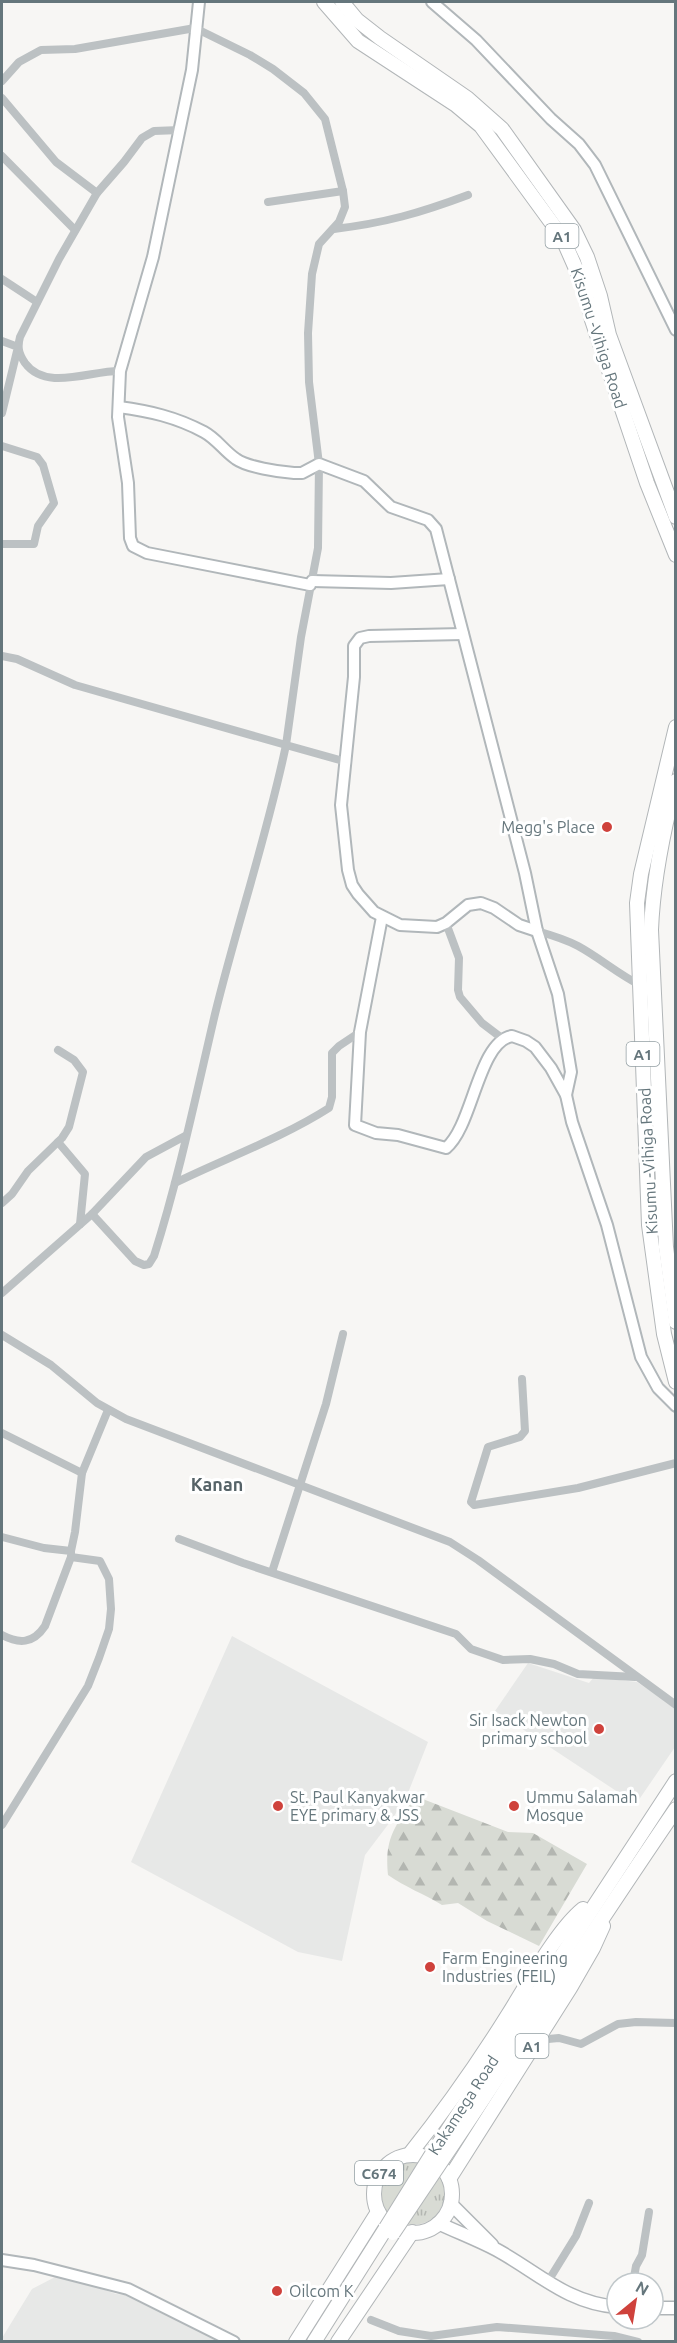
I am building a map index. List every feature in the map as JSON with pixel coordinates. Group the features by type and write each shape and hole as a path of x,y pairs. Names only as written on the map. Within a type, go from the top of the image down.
{"highway":[{"name":"Kisumu -Vihiga Road","path":"324,2 358,41 456,105 482,126 562,237 584,287 592,320 646,483 675,555"},
{"name":"Kisumu -Vihiga Road","path":"342,2 357,20 480,108 497,124 574,230 587,257 600,296 609,335 675,517"},
{"name":"Kisumu -Vihiga Road","path":"675,727 641,874 637,903 650,1225 664,1334 675,1382"},
{"name":"Kisumu -Vihiga Road","path":"675,781 660,845 652,893 651,930 666,1247 675,1322"},
{"name":"Kakamega Road","path":"314,2342 434,2151 600,1907 675,1781"},
{"name":"A1","path":"322,2342 512,2056 600,1907 675,1809"},
{"name":"A1","path":"448,2179 593,1948 603,1929 600,1907"},
{"name":"A1","path":"410,2155 490,2044 569,1924 581,1910 600,1907"},
{"name":"C674","path":"378,2211 374,2196 379,2173 398,2157 422,2156 433,2160 442,2168 448,2179"},
{"path":"296,2342 378,2211 392,2227 412,2232 427,2230 446,2214 452,2191 448,2179"},
{"path":"338,2342 412,2232"}],"main road":[{"path":"450,2203 497,2250"},
{"path":"438,2223 497,2250 568,2295 590,2303 605,2305"}],"street":[{"path":"199,2 192,70 153,257 120,371 119,407 128,483 130,538 133,546 147,553 311,583 449,579"},
{"path":"432,2 476,40 551,119 585,151 595,165 675,330"},
{"path":"2,81 19,62 41,50 86,47 195,28 273,69 318,107 329,130 344,191 345,207 339,222 316,250 310,296 309,382 320,465 318,548 274,803 231,953 175,1183 154,1256 149,1264 144,1265 135,1261 92,1214"},
{"path":"2,98 57,162 97,193"},
{"path":"2,413 20,337 75,230 97,193 142,138 154,131 180,130"},
{"path":"2,156 75,230"},
{"path":"268,202 344,191"},
{"path":"334,229 376,224 418,214 468,195"},
{"path":"2,279 37,302"},
{"path":"2,341 18,347"},
{"path":"18,347 32,372 44,376 90,376 106,371 120,371"},
{"path":"119,407 174,418 213,438 230,455 247,465 294,473 302,473 320,465 364,481 391,507 432,523 436,529 525,873 537,932 558,994 571,1072 566,1095"},
{"path":"2,446 37,458 43,465 54,503 38,526 34,544 2,544"},
{"path":"464,634 369,636 357,640 353,649 354,677 341,805 348,870 352,885 382,917 400,925 437,927 446,923 461,909 481,903 494,908 519,925 579,946 622,976 640,985"},
{"path":"2,656 16,659 75,685 347,762"},
{"path":"382,917 360,1032 355,1125 376,1133 410,1138 444,1148 450,1145 487,1062 503,1039 518,1037 535,1047 551,1068 566,1095 572,1122 607,1225 640,1357 658,1388 675,1406"},
{"path":"446,923 459,958 458,990 460,997 478,1019 503,1039"},
{"path":"175,1183 231,1155 292,1130 329,1108 332,1097 332,1053 360,1032"},
{"path":"2,1203 12,1194 28,1172 58,1142 69,1126 83,1076 81,1067 58,1050"},
{"path":"2,1293 92,1214 146,1157 185,1136"},
{"path":"58,1142 85,1174 80,1224"},
{"path":"272,1572 326,1404 343,1334"},
{"path":"2,1335 51,1365 108,1410 136,1423 345,1503 410,1525 457,1545 675,1705"},
{"path":"522,1379 525,1431 520,1437 491,1445 486,1450 471,1502 474,1505 578,1488 675,1463"},
{"path":"2,1635 14,1641 23,1642 39,1635 45,1626 71,1554 81,1473 108,1410"},
{"path":"2,1433 81,1473"},
{"path":"2,1537 100,1561 109,1579 111,1609 109,1629 88,1686 2,1825"},
{"path":"178,1539 456,1634 471,1649 502,1660 530,1659 554,1664 578,1674 635,1677"},
{"path":"535,2040 559,2038 581,2044 618,2024 675,2023"},
{"path":"547,2283 576,2236 589,2203"},
{"path":"635,2271 642,2255 649,2212"},
{"path":"2,2260 34,2265 128,2289 234,2342"},
{"path":"371,2320 399,2331 431,2336 497,2327 638,2342"}],"shaded area":[{"name":"St. Paul Kanyakwar EYE primary & JSS","path":"232,1636 428,1742 408,1793 393,1818 365,1855 342,1961 298,1952 131,1862"},
{"name":"Sir Isack Newton primary school","path":"528,1663 589,1683 594,1677 637,1682 675,1707 675,1747 636,1804 495,1711"},
{"path":"57,2276 80,2281 116,2294 129,2295 220,2341 2,2342 2,2338 32,2289"}],"green space":[{"path":"415,1796 508,1832 533,1833 587,1864 539,1946 487,1921 458,1903 442,1905 388,1875 388,1851 393,1832"},
{"path":"407,2161 419,2161 436,2170 443,2181 445,2193 443,2205 436,2216 419,2225 407,2225 395,2220 386,2211 381,2199 381,2187 386,2175 395,2166"}],"place":[{"name":"Megg's Place","path":"607,827"},
{"name":"Sir Isack Newton primary school","path":"599,1729"},
{"name":"St. Paul Kanyakwar EYE primary & JSS","path":"278,1806"},
{"name":"Ummu Salamah Mosque","path":"514,1806"},
{"name":"Farm Engineering Industries (FEIL)","path":"430,1967"},
{"name":"Oilcom K","path":"277,2291"}],"district":[{"name":"Kanan","path":"217,1484"}]}
